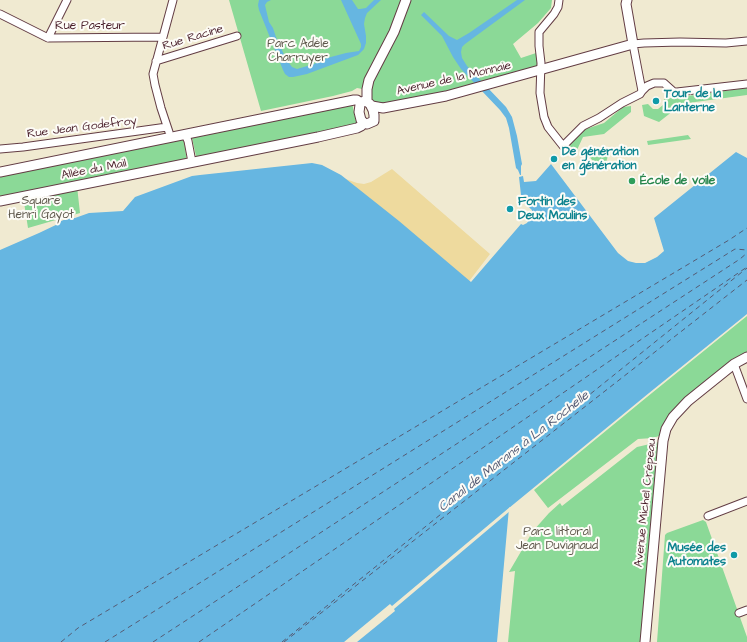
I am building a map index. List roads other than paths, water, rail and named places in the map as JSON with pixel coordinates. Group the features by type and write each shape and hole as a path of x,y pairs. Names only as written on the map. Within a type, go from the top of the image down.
{"street":[{"path":"48,38 67,0"},
{"path":"171,137 167,128 153,74 173,0"},
{"path":"559,0 558,7 554,14 539,32 538,46 542,63 540,93 544,116 548,127 563,146 583,126 640,94 647,86 660,82 664,83 674,92 677,92 747,84"},
{"path":"627,0 626,4 642,91"},
{"path":"366,104 359,109 359,112 360,117 364,123 367,124 374,121 374,114 366,104 366,89 369,80 394,32 406,1"},
{"name":"Rue Pasteur","path":"0,14 48,38 162,37"},
{"name":"Rue Racine","path":"156,61 236,36"},
{"path":"633,44 680,42 726,43 747,41"},
{"name":"Avenue de la Monnaie","path":"366,104 383,108 446,96 633,44"},
{"name":"Allée du Mail","path":"0,172 354,100 366,104"},
{"name":"Allée du Mail","path":"0,201 356,128 364,123"},
{"name":"Rue Jean Godefroy","path":"0,149 167,128"},
{"path":"185,134 188,141 192,162"},
{"name":"Avenue Michel Crépeau","path":"645,642 663,441 666,429 673,417 688,401 734,364 747,357"},
{"path":"734,364 747,399"},
{"path":"708,516 747,501"},
{"path":"739,613 747,610"}],"water":[{"path":"259,0 271,0 265,5 269,22 286,59 292,67 297,69 327,58 359,51 361,44 341,0 352,0 358,9 360,9 366,8 374,0 381,0 367,13 364,24 366,43 364,49 358,55 307,74 289,77 283,70 259,10"},
{"path":"517,0 525,0 465,44 462,47 461,52 462,58 467,66 506,107 512,117 522,164 521,175 516,168 506,118 461,69 442,36 421,15 424,12 449,36 457,40"},
{"name":"Canal de Marans à La Rochelle","path":"736,152 747,158 747,314 509,508 497,642 0,642 0,250 69,218 75,218 89,213 123,211 135,197 192,176 312,163 322,165 341,175 399,221 471,282 521,224 523,225 527,223 532,214 532,210 524,203 521,195 519,177 523,176 524,182 536,181 551,164 618,253 628,261 645,263 657,257 664,251 654,218"}],"place":[{"name":"Tour de la Lanterne","path":"656,101"},
{"name":"De génération en génération","path":"554,159"},
{"name":"École de voile","path":"632,181"},
{"name":"Fortin des Deux Moulins","path":"510,209"},
{"name":"Musée des Automates","path":"734,555"}],"park label":[{"name":"Parc Adèle Charruyer","path":"298,51"},
{"name":"Square Henri Gayot","path":"41,208"},
{"name":"Parc littoral Jean Duvignaud","path":"557,539"}]}
